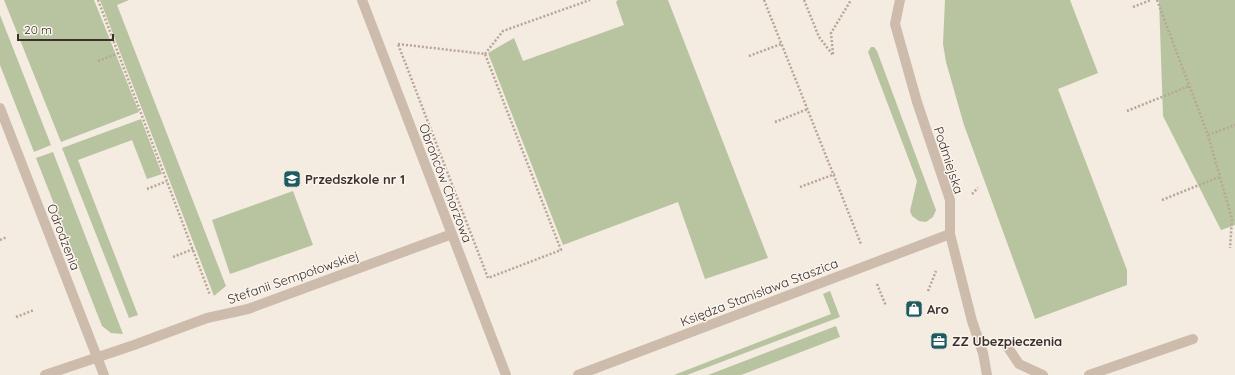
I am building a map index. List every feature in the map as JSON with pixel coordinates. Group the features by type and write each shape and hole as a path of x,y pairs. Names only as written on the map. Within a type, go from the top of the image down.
{"street":[{"name":"Obrońców Chorzowa","path":"362,0 506,375"},
{"name":"Podmiejska","path":"900,0 895,24 917,102 950,200 950,234 972,321 983,353 986,375"},
{"name":"Odrodzenia","path":"0,108 104,375"},
{"name":"Stefanii Sempołowskiej","path":"45,375 97,358 207,318 248,309 452,234"},
{"name":"Księdza Stanisława Staszica","path":"578,375 950,234"},
{"path":"1089,375 1193,339"},
{"path":"1005,343 1019,364 1043,375"}],"path":[{"path":"98,0 210,295 203,298"},
{"path":"485,54 503,31 590,0"},
{"path":"764,0 835,174 861,243"},
{"path":"804,0 819,37 833,55 831,33 851,0"},
{"path":"1133,7 1151,0"},
{"path":"1156,0 1208,135 1232,219 1230,248"},
{"path":"398,44 485,54 561,250 488,278 398,44"},
{"path":"749,56 781,44"},
{"path":"98,61 119,52"},
{"path":"1127,111 1190,86"},
{"path":"775,122 808,109"},
{"path":"1208,135 1235,125"},
{"path":"800,187 835,174"},
{"path":"1162,200 1220,177"},
{"path":"147,189 168,181"},
{"path":"0,240 7,237"},
{"path":"172,257 193,249"},
{"path":"16,317 34,310"}],"green space":[{"path":"4,0 94,0 139,112 61,142"},
{"path":"100,0 129,0 117,5 226,286 214,296"},
{"path":"618,0 668,0 768,258 705,279 678,202 563,245 488,53 514,38 523,61 624,25 616,2"},
{"path":"945,0 1070,0 1098,73 1058,89 1127,270 1127,285 1035,319 964,125 946,62 943,44"},
{"path":"1159,0 1235,0 1235,225 1221,230 1163,116"},
{"path":"0,15 51,145 34,152 0,65"},
{"path":"871,47 874,47 877,51 936,210 933,217 926,222 919,221 912,216 910,211 917,181 868,52"},
{"path":"141,119 162,174 147,179 132,140 78,160 138,315 129,318 62,148"},
{"path":"53,152 123,334 111,333 102,326 36,158"},
{"path":"293,191 313,245 230,274 212,220"},
{"path":"830,291 840,317 687,375 674,375 831,314 823,294"},
{"path":"836,326 840,337 741,375 708,375"}],"place":[{"name":"Przedszkole nr 1","path":"292,179"},
{"name":"Aro","path":"914,309"},
{"name":"ZZ Ubezpieczenia","path":"939,341"}]}
